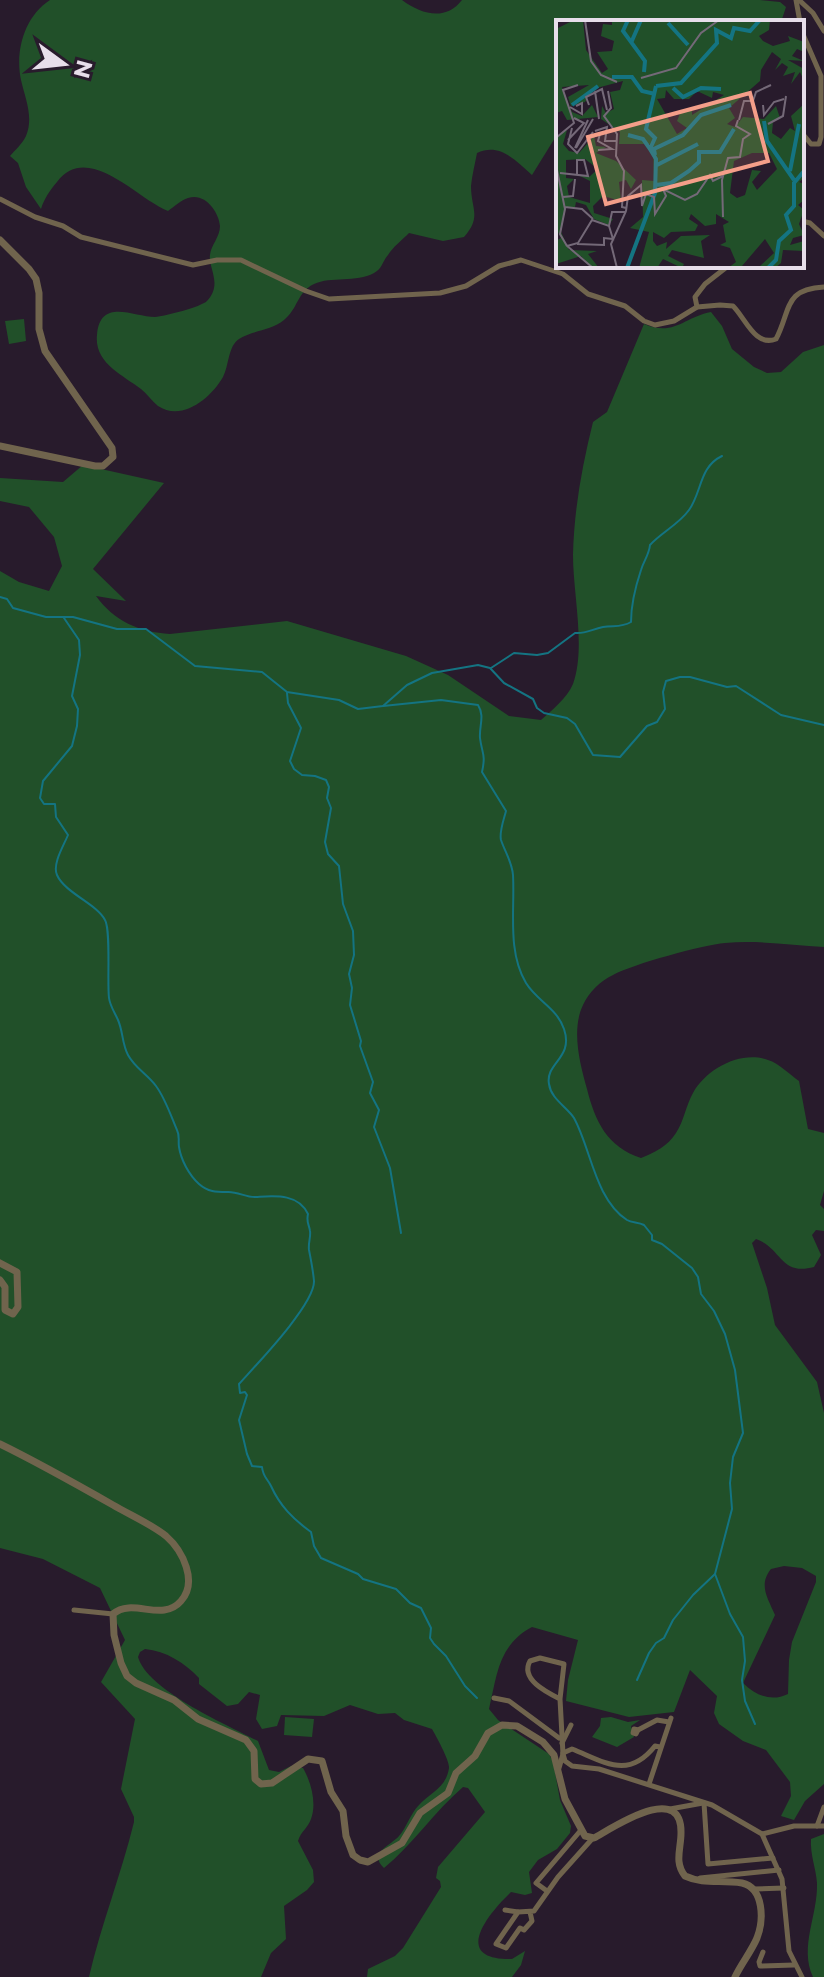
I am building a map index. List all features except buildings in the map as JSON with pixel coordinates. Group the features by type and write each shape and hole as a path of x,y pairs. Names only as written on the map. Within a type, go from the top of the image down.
{"street":[{"path":"797,0 800,20"},
{"path":"797,0 813,13 824,31"},
{"path":"804,37 821,76 819,144 811,144 804,135"},
{"path":"0,199 81,237 176,263 193,265 217,260 241,260 329,299 440,293 466,286 499,266 521,260 563,274 588,294 625,306 644,321 655,325 674,321 697,307 733,306 760,340 768,342 776,339 785,310 794,296 810,288 824,287"},
{"path":"804,222 824,236"},
{"path":"0,240 36,279 39,329 45,351 112,448 113,457 103,466 95,466 0,446"},
{"path":"697,307 695,297 700,290 726,268"},
{"path":"0,1263 17,1272 18,1307 13,1314 5,1310 5,1287 0,1280"},
{"path":"0,1444 45,1466 158,1531 176,1548 187,1568 190,1581 188,1593 181,1602 164,1610 126,1606 113,1614 74,1610"},
{"path":"113,1614 114,1635 127,1676 174,1700 198,1719 246,1740 254,1751 255,1779 261,1784 272,1783 300,1763 316,1758 325,1766 331,1792 343,1811 350,1846 356,1858 364,1862 377,1859 402,1843 420,1813 445,1796 458,1769 475,1756 488,1733 498,1727 517,1726 551,1750 559,1768 565,1799 581,1830 592,1839"},
{"path":"560,1699 528,1677 526,1670 530,1661 540,1658 564,1664 560,1699 561,1741 565,1761 572,1766 599,1769 715,1806 728,1817 762,1834 779,1870 784,1888 787,1940 794,1965 802,1977"},
{"path":"494,1698 509,1701 561,1741"},
{"path":"638,1730 657,1720 670,1720 649,1784"},
{"path":"561,1741 571,1725"},
{"path":"559,1768 566,1750 572,1749 604,1763 620,1766 642,1759 655,1746 660,1747"},
{"path":"505,1910 530,1912 540,1905 547,1891 592,1839 631,1816 704,1803"},
{"path":"704,1803 708,1864 774,1858"},
{"path":"762,1834 794,1826 820,1826 824,1807"},
{"path":"666,1810 679,1820 679,1866 683,1874 705,1882 742,1884 754,1889 784,1888"},
{"path":"547,1891 536,1883 581,1830"},
{"path":"691,1879 779,1870"},
{"path":"735,1977 759,1931 759,1904 754,1889"},
{"path":"518,1912 496,1944 506,1948 520,1928 524,1930 532,1921 530,1912"},
{"path":"763,1952 760,1966 794,1965"}],"green space":[{"path":"50,0 402,0 434,14 449,11 462,0 760,0 780,2 786,7 782,20 556,20 556,136 532,175 500,151 477,153 471,186 474,218 464,237 443,241 409,233 374,273 359,278 328,280 308,287 284,320 235,342 225,372 211,393 195,405 177,411 158,406 105,361 97,345 99,323 111,313 155,317 207,301 214,288 210,255 220,230 219,221 210,204 200,198 185,199 168,211 112,177 98,170 83,168 69,171 57,182 41,209 26,187 18,163 10,156 25,139 28,129 28,108 19,58 28,25"},
{"path":"711,312 722,326 732,349 754,367 767,373 781,372 803,352 824,345 824,947 762,942 725,943 668,956 608,977 585,1000 579,1015 578,1047 590,1101 604,1131 619,1147 641,1158 673,1138 693,1093 706,1076 725,1064 747,1058 772,1062 799,1081 808,1129 824,1133 824,1191 820,1205 824,1209 824,1231 816,1230 812,1235 821,1255 814,1267 794,1268 765,1243 756,1239 752,1243 775,1325 817,1382 824,1413 824,1784 805,1801 794,1820 781,1816 791,1796 790,1782 766,1750 743,1741 719,1724 714,1713 717,1696 690,1670 674,1712 629,1717 566,1701 578,1640 532,1627 521,1634 506,1652 497,1673 489,1709 498,1720 549,1754 560,1800 571,1826 570,1833 557,1849 538,1860 529,1872 532,1893 511,1892 492,1912 480,1934 479,1944 483,1952 493,1957 512,1959 525,1951 521,1965 512,1977 367,1977 368,1969 395,1956 403,1948 441,1887 436,1878 438,1867 485,1812 468,1788 463,1787 395,1859 384,1868 380,1863 378,1858 382,1850 399,1836 416,1809 447,1775 447,1760 432,1729 404,1720 395,1713 378,1714 350,1705 324,1716 281,1715 277,1726 262,1729 256,1719 260,1695 249,1692 238,1704 227,1706 199,1684 199,1678 181,1663 168,1655 145,1649 138,1657 156,1682 209,1716 258,1741 269,1770 279,1772 291,1766 303,1768 311,1786 313,1813 298,1841 313,1870 314,1882 284,1906 286,1939 271,1953 261,1977 89,1977 134,1822 121,1789 135,1719 101,1682 125,1640 100,1588 43,1559 0,1548 0,571 19,582 49,591 62,566 54,537 29,507 0,501 0,478 63,482 83,465 164,483 93,569 126,601 96,596 128,624 170,634 287,621 406,656 448,675 509,716 541,720 567,694 577,670 579,638 574,538 579,488 593,422 607,412 644,324 671,327","holes":["784,1566 802,1568 816,1576 816,1582 792,1642 788,1694 764,1696 743,1683 775,1615 765,1581 771,1569"]},
{"path":"24,319 26,341 9,344 5,321"},
{"path":"285,1717 314,1719 312,1737 284,1735"},
{"path":"611,1717 628,1722 640,1720 631,1726 634,1737 617,1747 592,1737 600,1726 601,1718"},
{"path":"824,1834 824,1977 813,1977 808,1942 817,1883 811,1839"}],"waterway":[{"path":"491,668 514,653 548,653 575,633 631,622 636,589 650,545 689,510 705,473 722,456"},
{"path":"0,597 7,599 13,608 46,617 73,617 117,629 146,629 195,666 262,672 287,692 339,700 358,709 383,706 407,685 432,673 478,665 490,668 504,683 533,699 537,708 544,713 567,718 575,724 593,755 620,757 647,726 657,722 665,709 663,692 666,681 680,677 727,687 736,686 781,715 824,725"},
{"path":"64,618 79,640 80,655 72,696 78,709 77,726 72,746 43,781 40,798 44,804 55,804 56,817 68,835 57,860 57,875 105,920 109,998 120,1024 126,1051 162,1096 178,1132 184,1162 199,1184 216,1192 292,1199 308,1214 314,1281 312,1291 295,1319 239,1384 240,1393 247,1395 239,1420 247,1454 252,1466 262,1467 283,1506 311,1532 321,1558 363,1579 396,1589 410,1603 421,1608 431,1628 430,1638 477,1698"},
{"path":"287,693 288,703 301,728 290,761 302,775 326,780 329,787 327,798 331,808 325,842 328,854 339,866 343,904 353,931 350,1005 373,1082 370,1093 379,1110 374,1127 390,1168 401,1233"},
{"path":"383,706 441,700 478,705 484,758 482,772 506,811 501,837 513,875 516,958 526,983 557,1015 566,1039 563,1054 549,1077 550,1089 574,1118 608,1200 627,1220 644,1225 652,1240 662,1244 692,1268 698,1277 701,1294 714,1311 725,1334 735,1370 743,1433 733,1457 730,1483 732,1509 715,1574 730,1614 743,1637 745,1661 742,1680 745,1701 755,1724"},
{"path":"637,1680 656,1643 664,1638 673,1620 693,1595 715,1574"}]}
